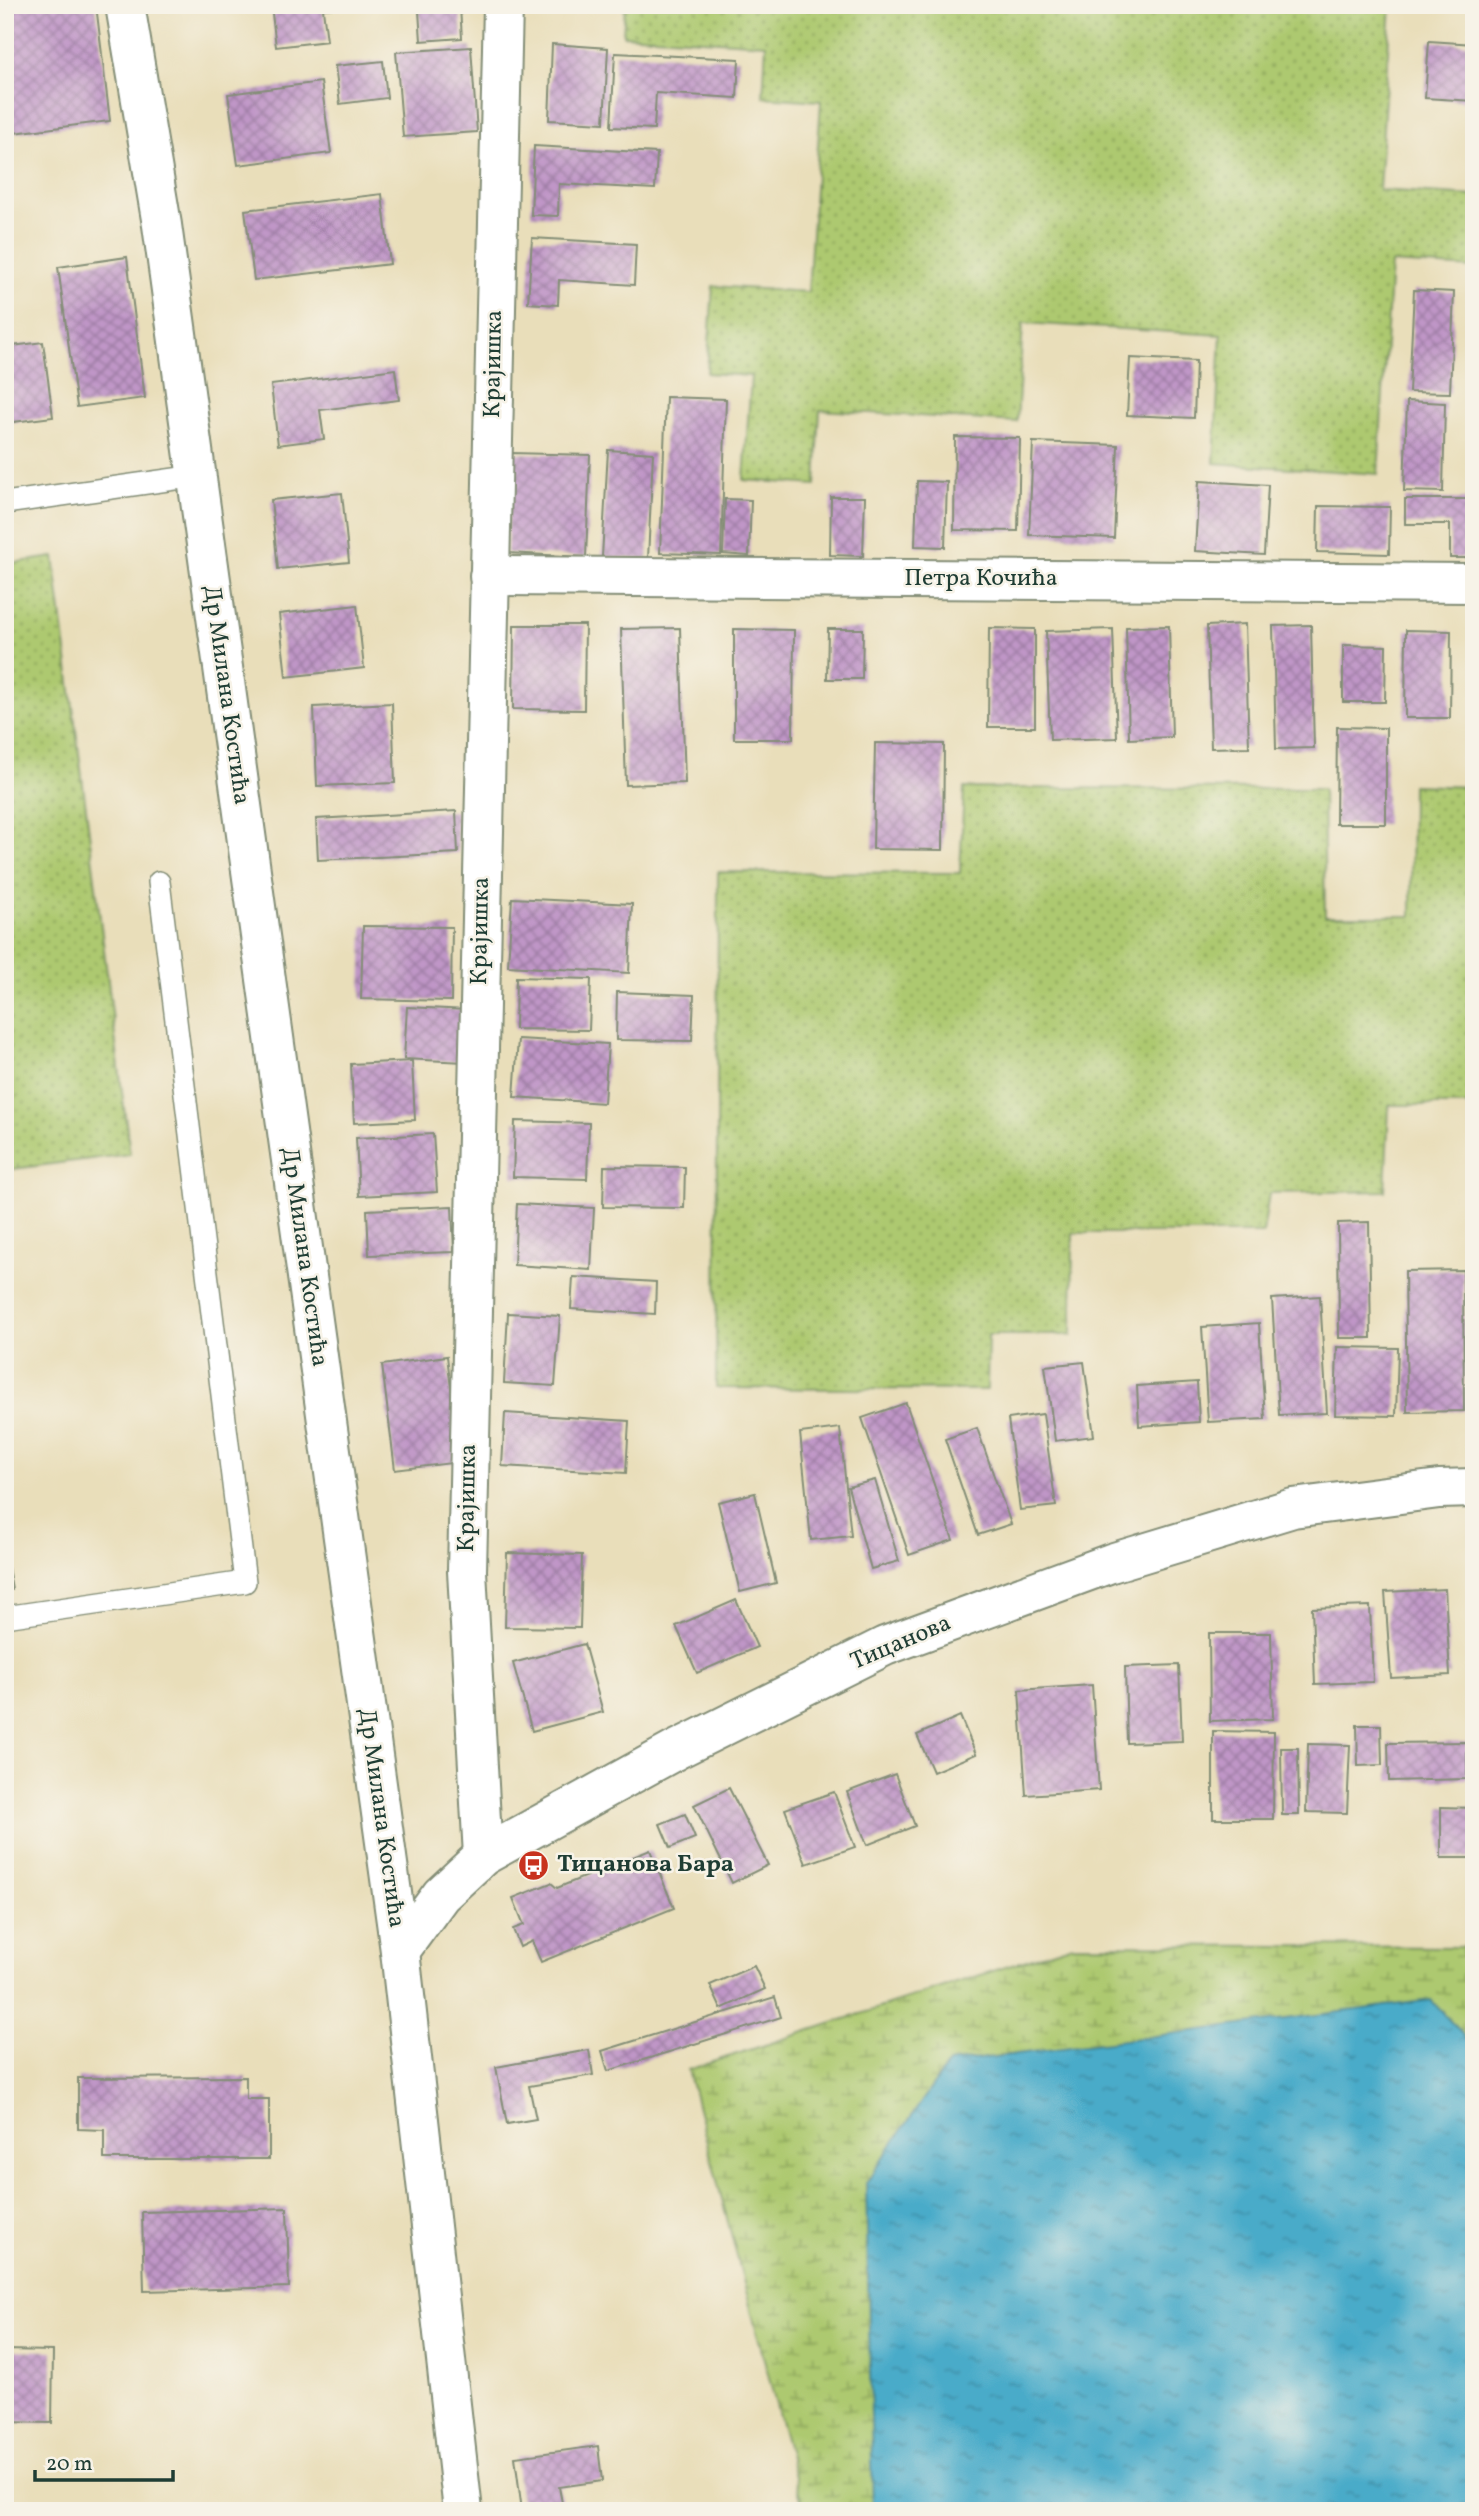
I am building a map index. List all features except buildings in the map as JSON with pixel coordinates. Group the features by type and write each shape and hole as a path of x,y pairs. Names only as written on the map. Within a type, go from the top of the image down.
{"street":[{"name":"Др Милана Костића","path":"125,5 162,225 400,1951 463,2511"},
{"name":"Крајишка","path":"482,1856 467,1570 503,5"},
{"name":"Петра Кочића","path":"489,576 1474,583"},
{"name":"Тицанова","path":"400,1951 441,1895 482,1856 677,1749 898,1642 1111,1563 1293,1508 1439,1489 1474,1488"}],"lane":[{"path":"5,503 196,476"},
{"path":"5,1617 245,1582 159,882"}],"green space":[{"path":"625,5 1391,5 1379,190 1474,196 1474,268 1391,263 1378,474 1214,463 1221,335 1023,323 1017,422 820,410 816,485 744,480 751,376 707,373 713,286 808,292 821,101 763,97 766,44 623,35"},
{"path":"54,557 130,1154 5,1170 5,564"},
{"path":"1412,785 1474,787 1474,1105 1389,1105 1385,1191 1269,1193 1263,1233 1073,1233 1072,1335 988,1335 987,1390 716,1388 718,872 960,873 964,788 1323,789 1325,916 1411,916"},
{"path":"1073,1945 1474,1947 1474,2511 804,2511 688,2070"}],"water":[{"path":"1431,2000 1474,2047 1474,2511 873,2511 866,2183 948,2063"}],"place":[{"name":"Тицанова Бара","path":"534,1865"}]}
